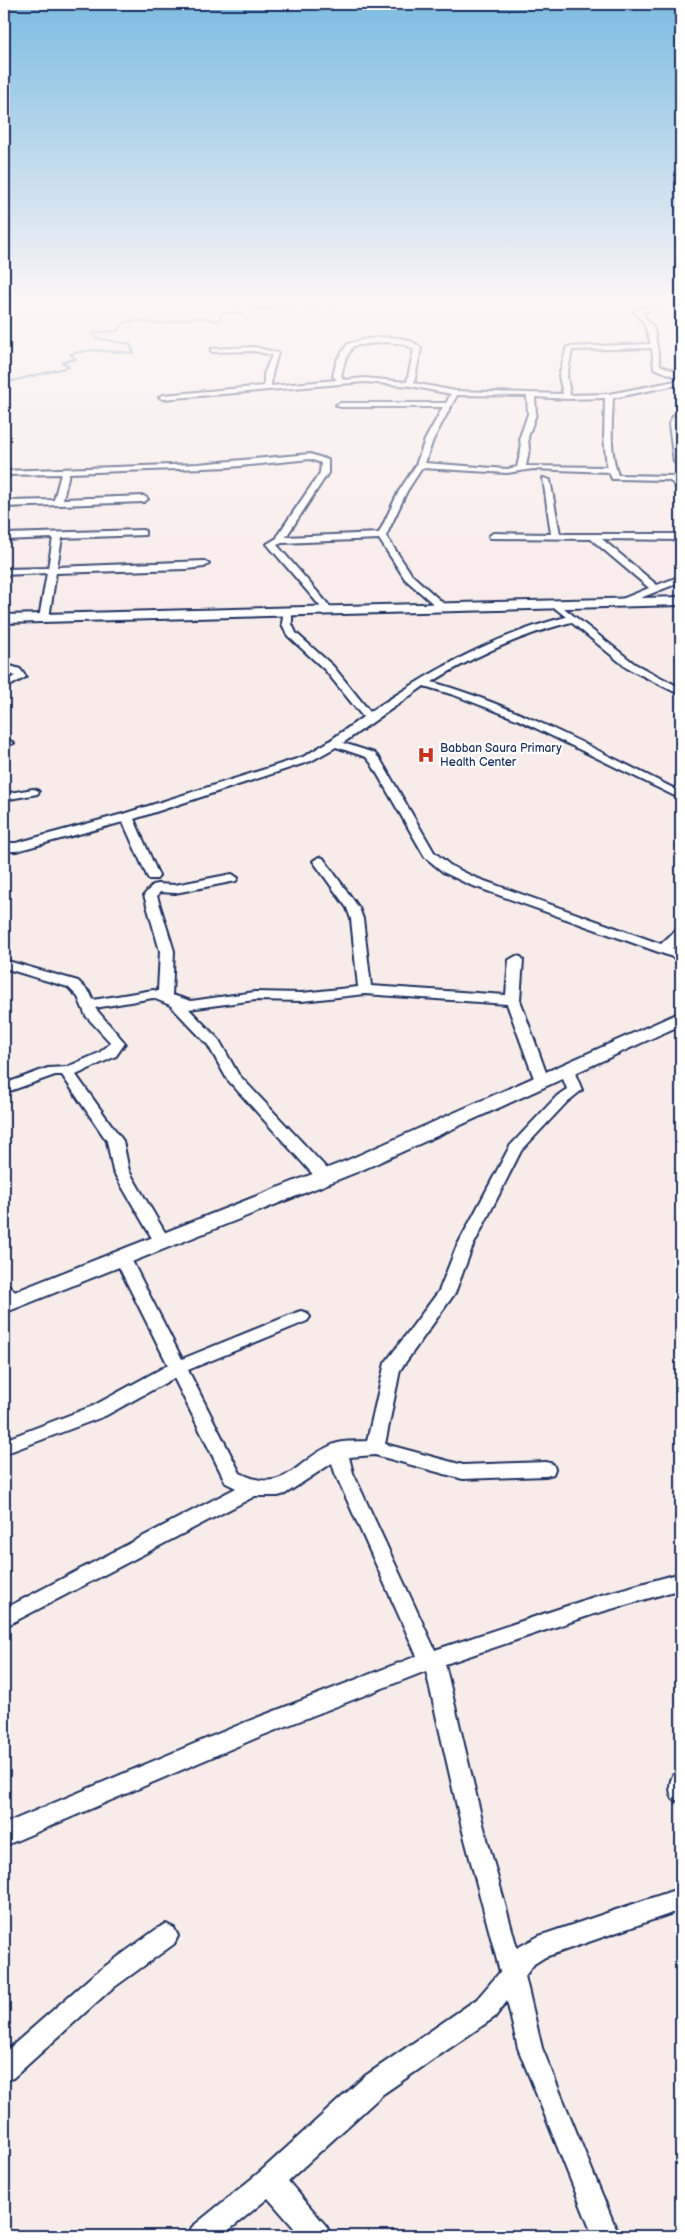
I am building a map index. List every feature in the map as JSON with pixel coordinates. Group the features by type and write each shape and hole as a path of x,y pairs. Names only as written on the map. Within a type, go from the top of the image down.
{"street":[{"path":"340,405 448,405 429,440 420,465 403,491 382,536"},
{"path":"521,469 525,450 524,437 532,414 532,405"},
{"path":"609,405 609,446 612,469 616,478 673,479 681,489"},
{"path":"681,417 676,418 673,424 678,462 681,464"},
{"path":"4,473 224,466 305,455 317,457 324,462 324,473 283,532 281,540"},
{"path":"420,465 507,471 556,467 585,470 612,469"},
{"path":"58,502 66,471"},
{"path":"546,480 556,537"},
{"path":"4,504 144,500"},
{"path":"4,536 142,533"},
{"path":"44,618 58,535"},
{"path":"328,610 271,546 274,542 281,540 382,536"},
{"path":"382,536 408,577 442,607"},
{"path":"493,536 681,538"},
{"path":"594,537 656,589"},
{"path":"4,572 204,564"},
{"path":"620,602 681,579"},
{"path":"4,619 620,602 679,603"},
{"path":"555,604 571,619 631,666 681,692"},
{"path":"288,611 287,624 292,634 329,668 369,718"},
{"path":"4,847 16,847 127,817 307,759 336,744 369,718 424,683 507,637 542,625 571,619"},
{"path":"4,667 16,671 21,677 4,686"},
{"path":"424,683 481,699 584,746 681,796"},
{"path":"336,744 370,755 376,761 429,854 447,869 472,881 681,956"},
{"path":"4,797 33,792"},
{"path":"127,817 153,876"},
{"path":"319,861 353,908 358,919 365,990"},
{"path":"232,878 175,889 156,888 150,895 167,951 170,999 214,1044 232,1076 325,1177"},
{"path":"663,949 681,933"},
{"path":"516,960 513,1000 542,1081"},
{"path":"4,964 73,984 86,996 87,1005 91,1013 118,1043 117,1049 112,1053 70,1071 53,1070 4,1088"},
{"path":"87,1005 153,994 191,1005 254,996 302,997 365,990 513,1000"},
{"path":"6,1298 122,1257 325,1177 679,1021"},
{"path":"70,1071 69,1075 115,1141 121,1171 162,1241"},
{"path":"375,1448 391,1368 447,1293 464,1248 515,1149 562,1099 575,1090 567,1071"},
{"path":"122,1257 233,1478 253,1488 278,1490 338,1450 375,1448 464,1472 546,1469"},
{"path":"4,1447 99,1411 178,1368 301,1317"},
{"path":"338,1450 344,1472 430,1661 436,1668 472,1824 513,1975 530,2048 606,2236"},
{"path":"4,1619 253,1488"},
{"path":"4,1835 247,1731 430,1661 608,1600 681,1581"},
{"path":"681,1782 681,1792"},
{"path":"201,2236 270,2180 374,2085 486,2008 526,1956 539,1948 681,1899"},
{"path":"4,2069 101,1983 166,1936"},
{"path":"270,2180 318,2236"}],"place":[{"name":"Babban Saura Primary Health Center","path":"426,755"}]}
